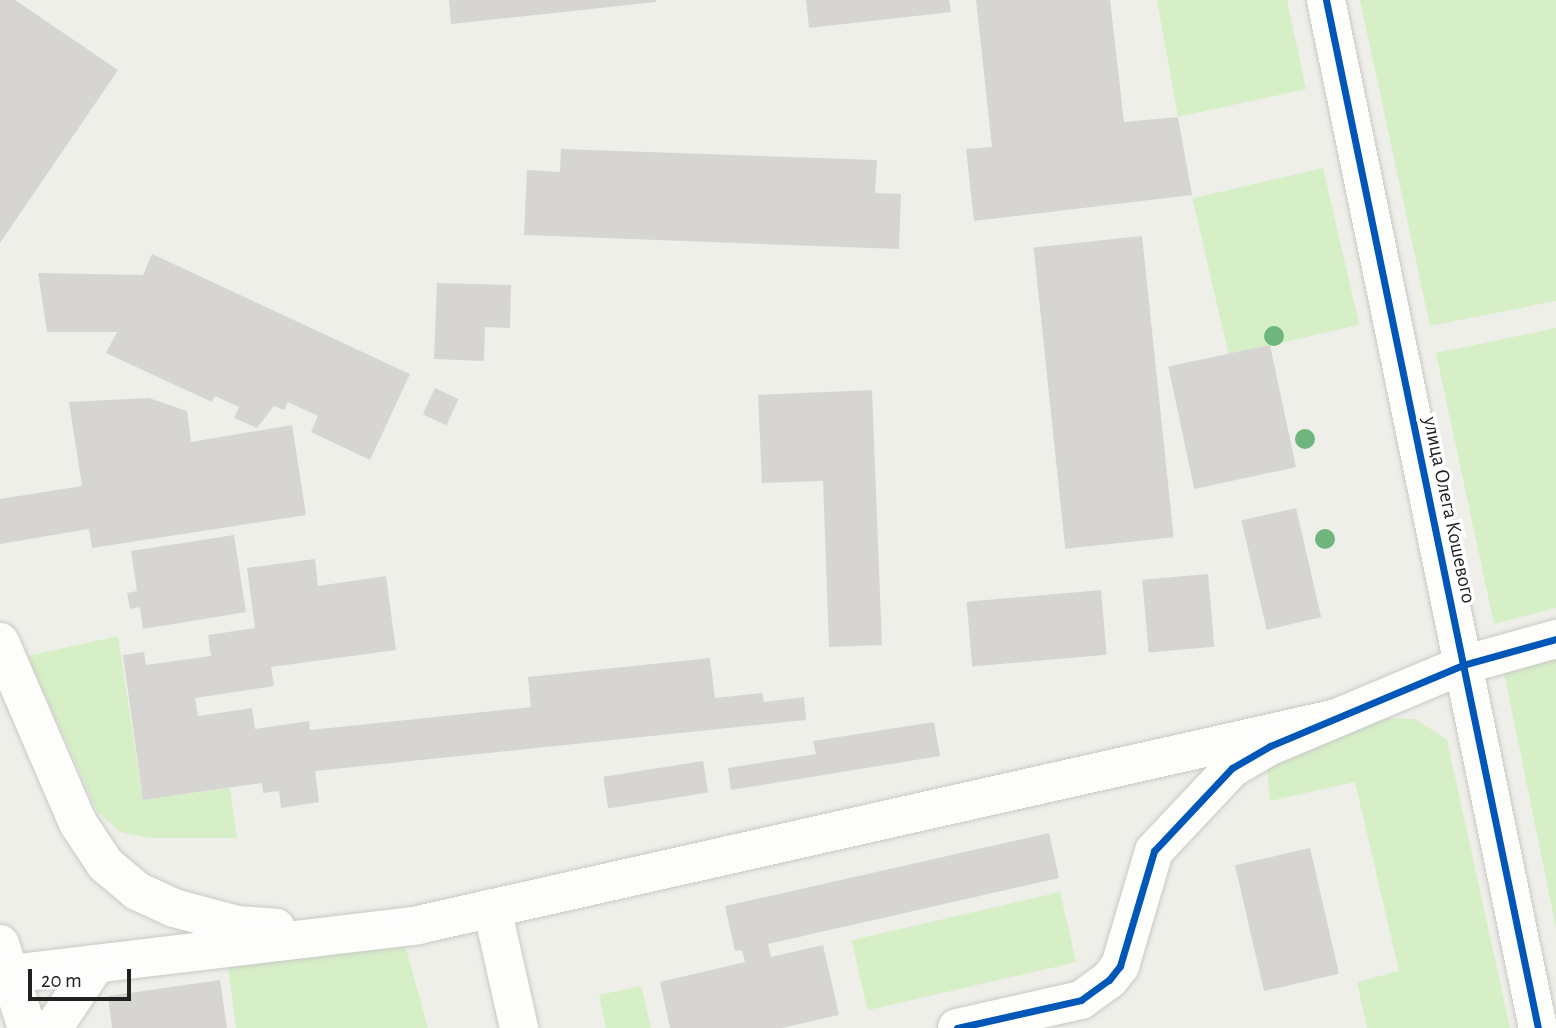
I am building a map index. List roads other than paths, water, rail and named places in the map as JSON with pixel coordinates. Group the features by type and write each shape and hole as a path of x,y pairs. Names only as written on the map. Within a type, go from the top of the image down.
{"street":[{"name":"улица Олега Кошевого","path":"1326,0 1538,1028"},
{"path":"957,1028 1081,1000 1098,991 1119,966 1146,866 1173,825 1232,768 1333,719 1463,665 1556,639"},
{"path":"0,642 84,833 105,864 137,891 237,925 418,925"},
{"path":"27,1028 5,959 96,964 418,925 1333,719"},
{"path":"492,908 519,1028"},
{"path":"53,1028 96,964"}]}
